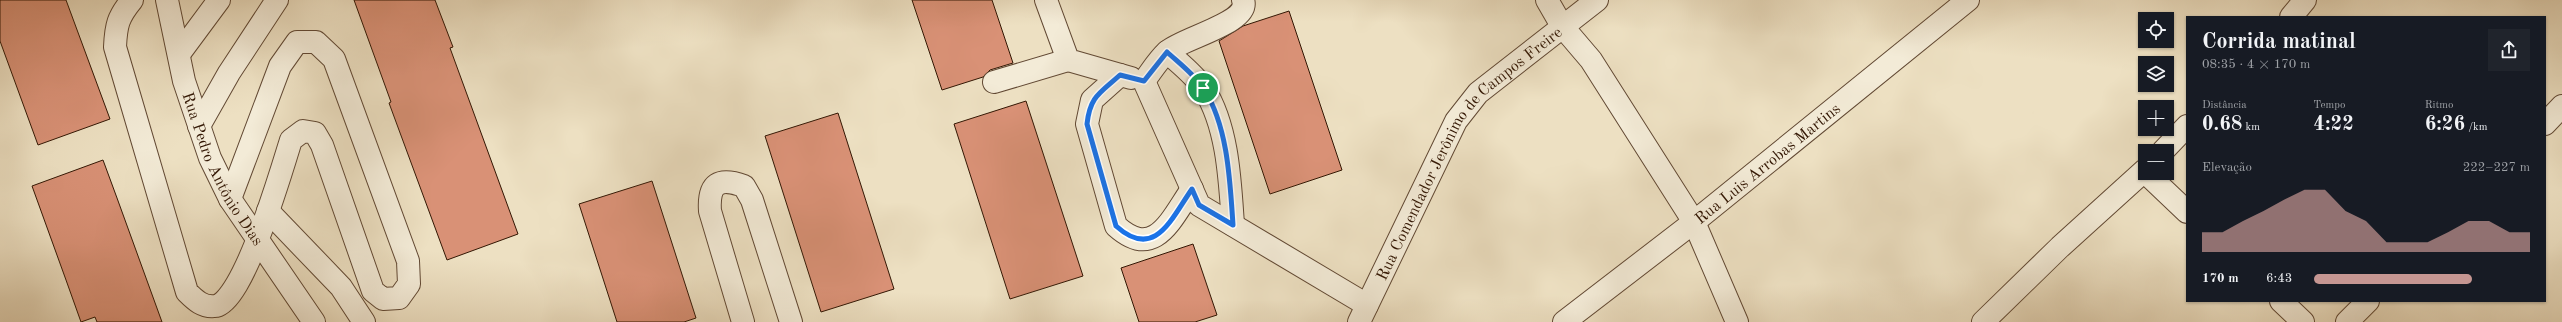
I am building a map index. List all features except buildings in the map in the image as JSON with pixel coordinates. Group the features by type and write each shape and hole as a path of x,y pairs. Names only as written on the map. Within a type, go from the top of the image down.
{"street":[{"path":"132,0 120,16 115,30 115,47 187,292 198,304 216,306 228,298 259,239 291,140 303,131 314,133 322,145 373,291 383,299 399,298 409,284 408,261 334,59 316,42 297,42 280,66 230,199"},
{"name":"Rua Pedro Antônio Dias","path":"168,0 184,81 210,158 230,199 259,239 314,322"},
{"path":"179,54 219,0"},
{"path":"199,126 229,73 277,0"},
{"path":"1046,0 1068,60"},
{"path":"1144,81 1167,52 1184,40 1235,20 1242,11 1243,0"},
{"path":"1546,0 1562,26 1591,60 1694,222 1737,322"},
{"name":"Rua Comendador Jerônimo de Campos Freire","path":"1363,314 1456,121 1478,93 1597,0"},
{"name":"Rua Luis Arrobas Martins","path":"1564,322 1694,222 1968,0"},
{"path":"2292,16 2305,0"},
{"path":"1167,52 1203,88 1213,107 1229,167 1233,225"},
{"path":"994,82 1068,60 1144,81"},
{"path":"1120,75 1092,100 1087,124 1116,226 1128,236 1143,240 1160,235 1192,189"},
{"path":"1144,81 1199,205 1233,225 1363,314"},
{"path":"2546,123 2562,106"},
{"path":"2170,144 2186,127"},
{"path":"1983,322 2060,247 2138,178"},
{"path":"743,322 710,210 709,195 716,184 728,180 744,186 752,200 791,322"},
{"path":"2153,180 2186,211"},
{"name":"Rua Pedro Antônio Dias","path":"268,211 341,287 364,322"},
{"path":"2282,302 2303,322"},
{"path":"2347,322 2367,302"}],"route":[{"path":"1167,52 1203,88 1213,107 1229,167 1233,225 1199,205 1192,189 1160,235 1143,240 1128,236 1116,226 1087,124 1088,112 1092,100 1120,75 1144,81 1167,52"}]}
